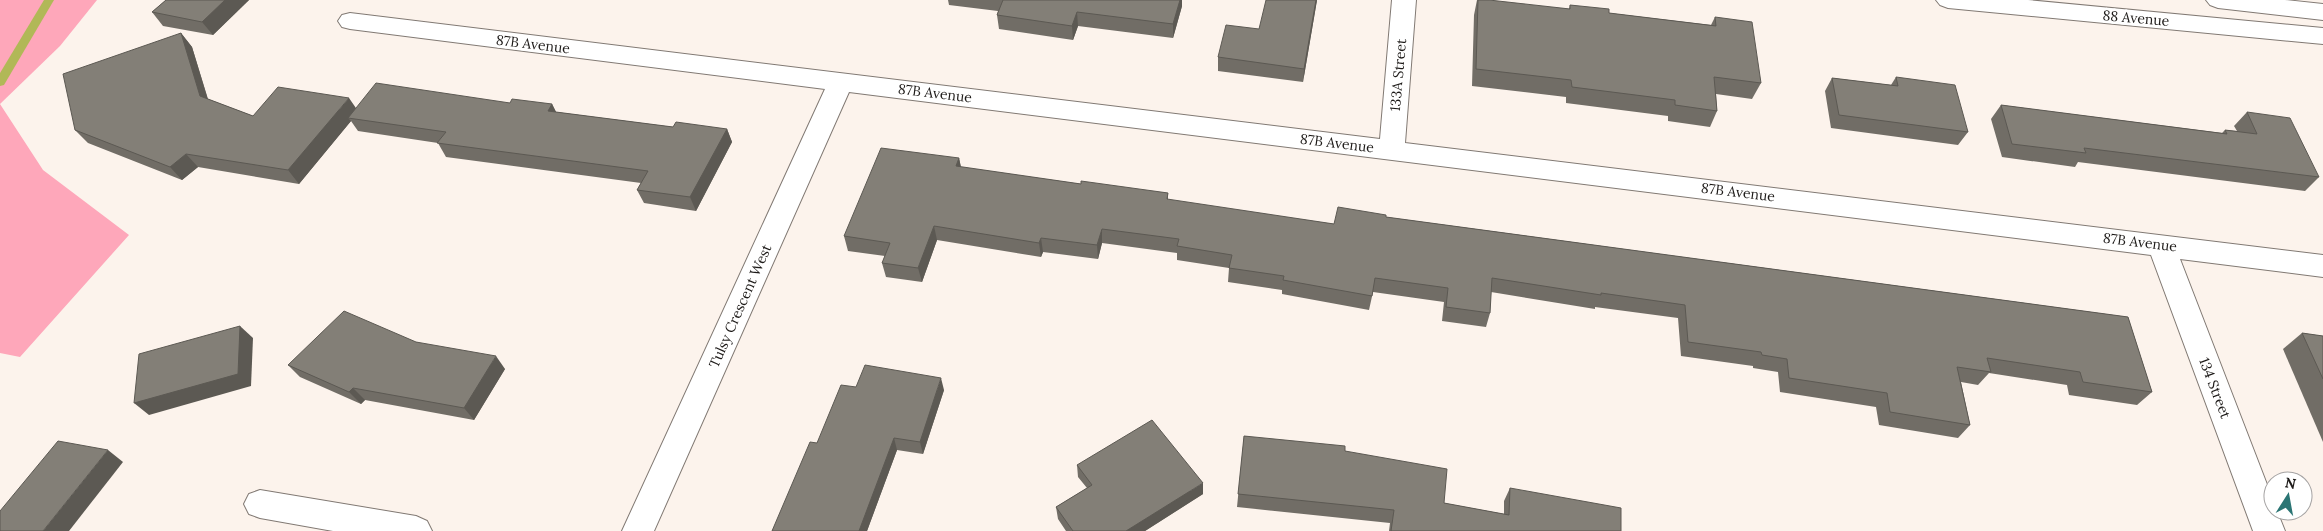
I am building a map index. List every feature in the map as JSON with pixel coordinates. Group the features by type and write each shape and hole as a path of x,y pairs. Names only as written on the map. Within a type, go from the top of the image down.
{"street":[{"name":"133A Street","path":"1392,150 1404,0"},
{"name":"88 Avenue","path":"1948,0 2323,36"},
{"path":"2218,0 2260,2 2323,12"},
{"name":"87B Avenue","path":"350,21 2323,266"},
{"name":"Tulsy Crescent West","path":"638,531 841,82"},
{"name":"134 Street","path":"2161,245 2269,531"},
{"path":"260,504 416,531"}],"shaded area":[{"path":"0,0 97,0 60,46 0,104"},
{"path":"0,104 43,170 129,235 20,357 0,353"}],"building":[{"path":"166,0 225,0 202,22 152,12"},
{"path":"1003,0 1180,0 1173,24 1077,12 1072,26 997,15"},
{"path":"1266,0 1316,0 1304,69 1218,57 1226,25 1259,29"},
{"path":"1478,0 1570,9 1570,5 1609,9 1609,13 1716,26 1715,17 1752,22 1761,83 1714,77 1717,111 1675,105 1675,100 1572,87 1571,80 1476,69"},
{"path":"181,33 200,96 253,116 278,87 349,98 288,170 186,154 170,167 75,130 63,74"},
{"path":"1896,77 1955,85 1968,132 1839,115 1832,78 1898,86"},
{"path":"376,83 510,103 512,99 552,104 548,111 673,127 676,122 727,129 690,197 637,190 648,171 437,143 446,132 348,118"},
{"path":"2001,105 2227,134 2225,130 2257,134 2247,112 2290,118 2319,177 2084,148 2086,153 2012,144"},
{"path":"881,148 959,158 956,166 1081,184 1081,181 1168,193 1167,199 1334,224 1338,207 1386,215 1386,217 2128,317 2152,392 2083,382 2080,372 1987,358 1991,372 1957,367 1970,425 1890,412 1887,393 1789,378 1787,359 1762,355 1761,352 1688,342 1685,305 1601,293 1601,295 1492,278 1490,313 1446,307 1448,288 1375,278 1372,296 1283,280 1284,276 1229,268 1232,255 1177,246 1179,239 1102,229 1097,245 1041,238 1039,243 934,226 918,268 882,263 890,243 844,236"},
{"path":"344,311 416,342 496,356 464,408 353,388 349,392 288,365"},
{"path":"240,326 238,374 134,403 139,354"},
{"path":"2302,333 2323,336 2323,379"},
{"path":"865,365 941,378 920,442 894,438 859,531 772,531 810,442 817,443 841,385 856,387"},
{"path":"1152,420 1203,483 1126,531 1073,531 1056,507 1092,485 1077,465"},
{"path":"1244,436 1345,446 1345,451 1447,469 1444,503 1509,515 1510,488 1621,508 1621,531 1391,531 1394,510 1238,494"},
{"path":"58,441 108,450 43,531 0,531 0,511"}],"waterway":[{"path":"0,82 49,0"}]}
